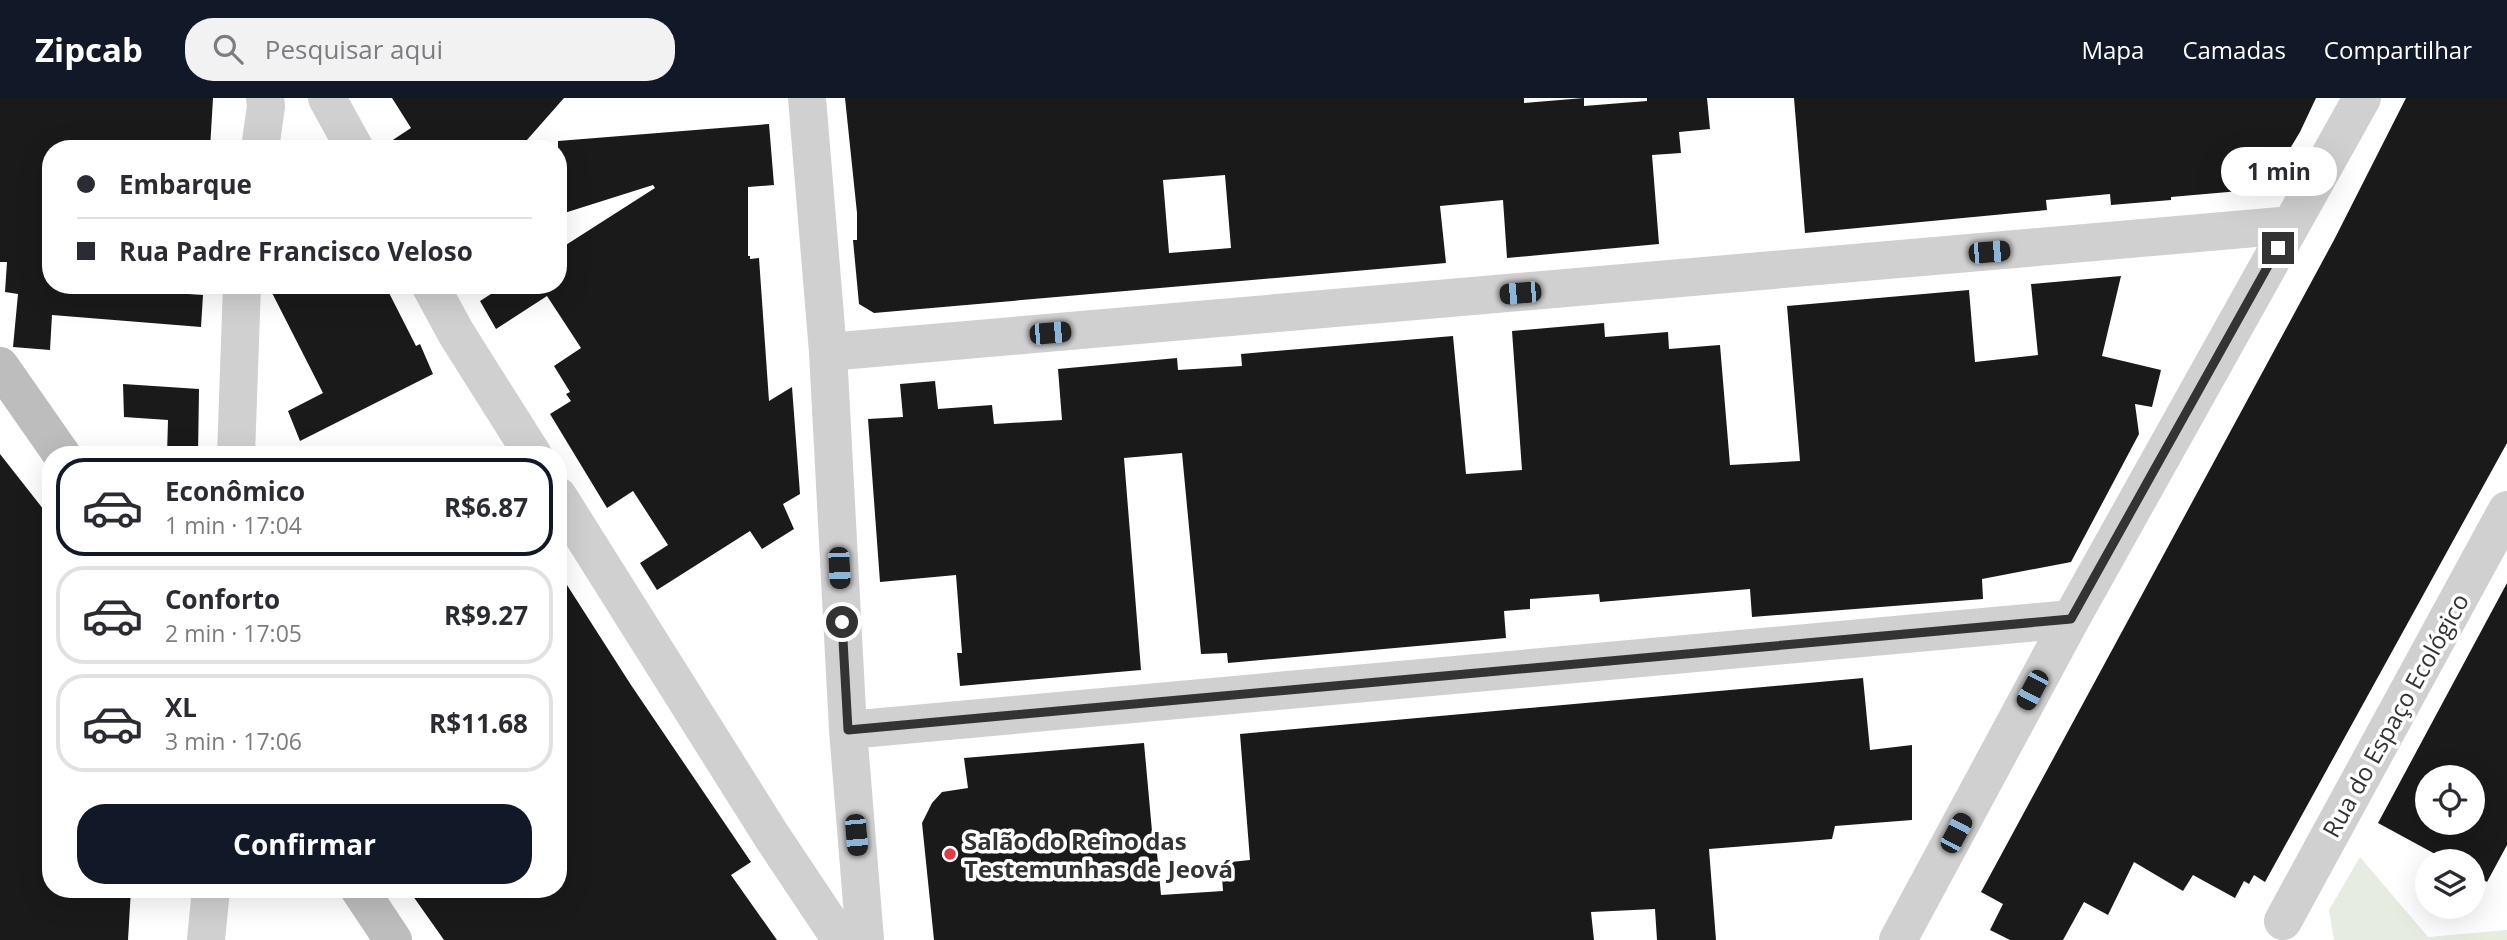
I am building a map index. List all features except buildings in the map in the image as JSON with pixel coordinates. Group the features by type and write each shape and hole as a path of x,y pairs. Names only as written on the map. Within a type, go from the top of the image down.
{"main road":[{"path":"0,366 56,446"},
{"path":"365,898 393,940"}],"street":[{"path":"327,98 350,140"},
{"path":"807,98 828,352 848,730 865,940"},
{"path":"1899,940 2071,619 2362,98"},
{"path":"262,140 269,101"},
{"path":"828,352 2291,225"},
{"path":"236,446 242,294"},
{"path":"435,294 527,446"},
{"path":"567,510 771,835 841,940"},
{"name":"Rua do Espaço Ecológico","path":"2283,921 2507,510"},
{"path":"848,730 2071,619"},
{"path":"206,940 210,898"}],"shaded area":[{"path":"2360,857 2428,937 2507,930 2507,940 2334,940 2329,910"}],"place":[{"name":"Salão do Reino das Testemunhas de Jeová","path":"950,854"}],"route":[{"path":"842,622 848,730 2071,619 2278,248"}]}
